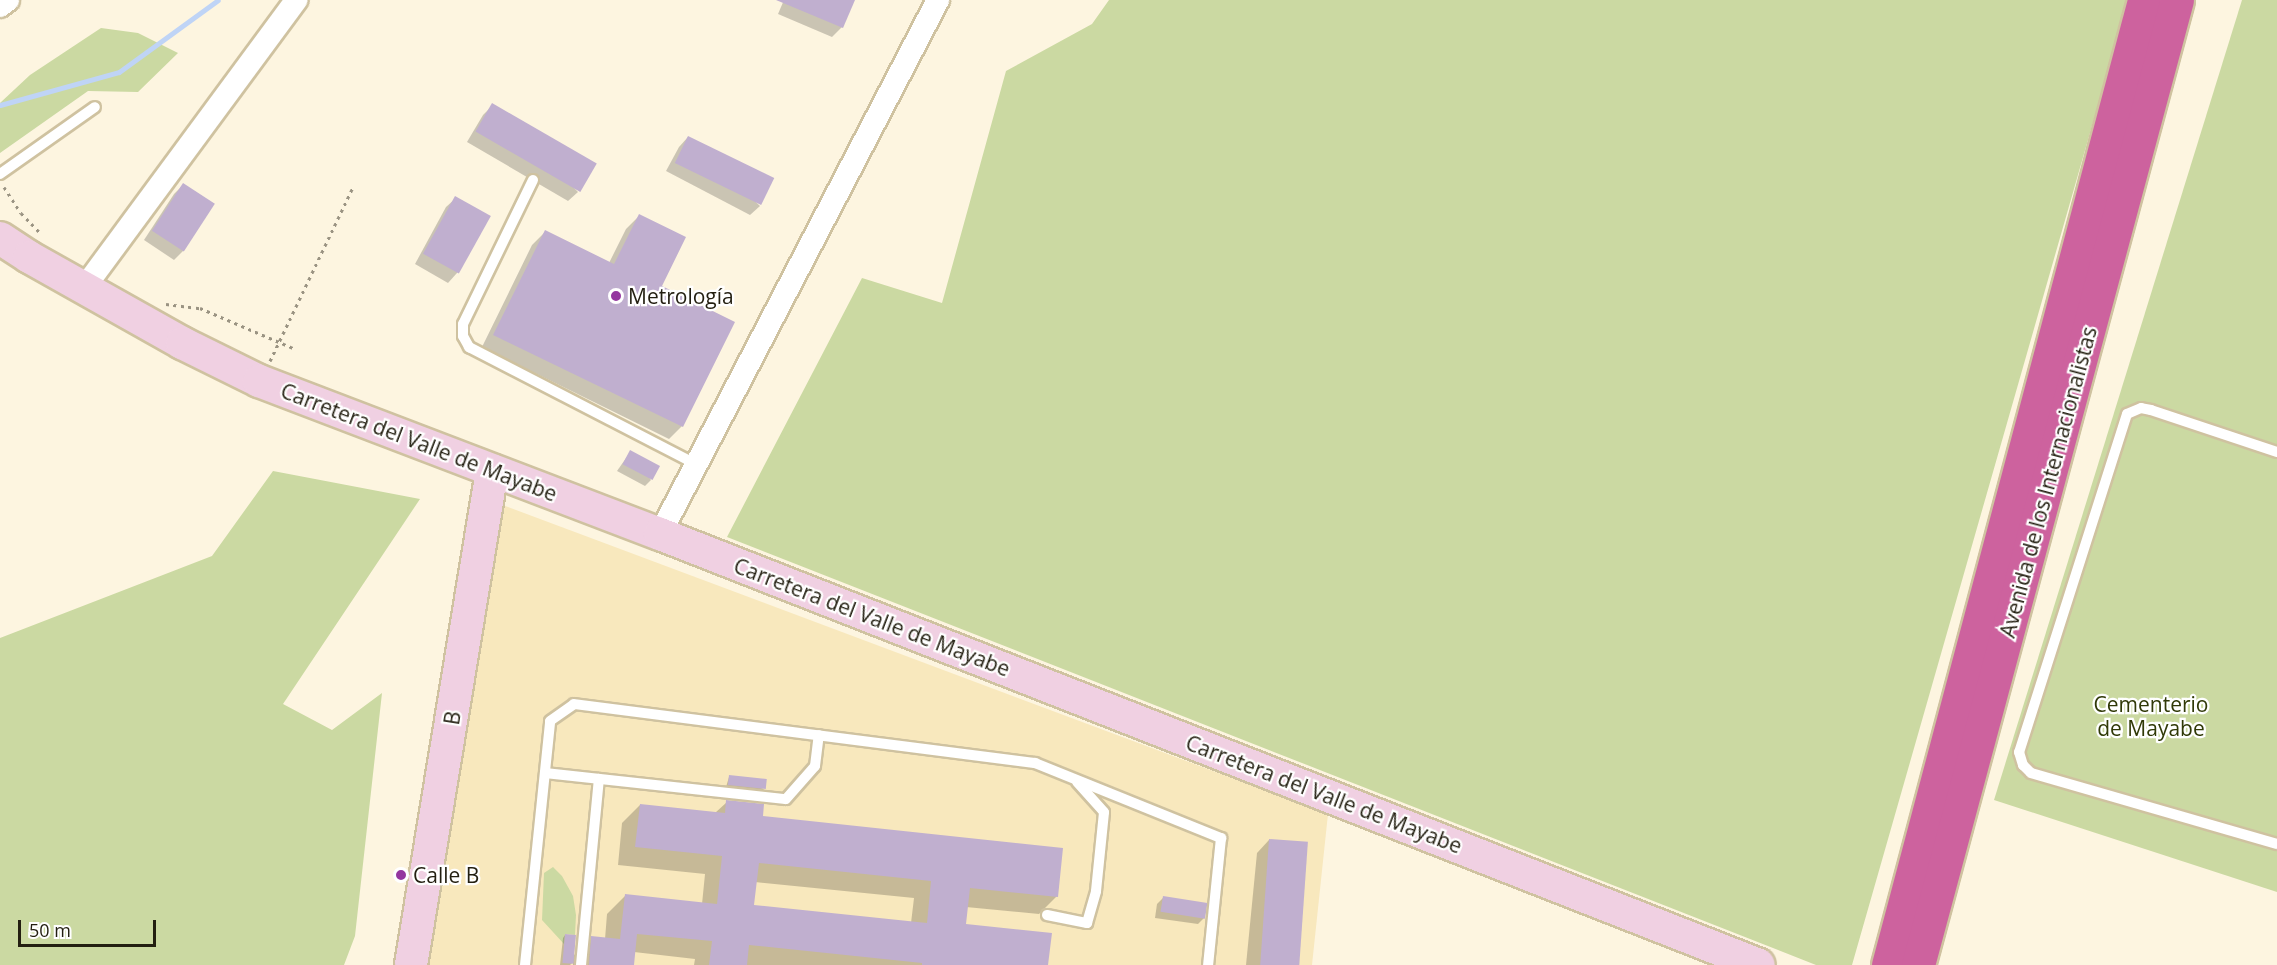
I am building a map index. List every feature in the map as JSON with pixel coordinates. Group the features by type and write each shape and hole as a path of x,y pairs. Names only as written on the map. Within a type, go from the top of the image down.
{"highway":[{"name":"Avenida de los Internacionalistas","path":"1888,965 2144,0"},
{"name":"Avenida de los Internacionalistas","path":"1918,965 2177,0"}],"main road":[{"name":"Carretera del Valle de Mayabe","path":"0,238 182,343 259,381 660,534 1727,959 1759,965"},
{"name":"B","path":"411,965 492,471"}],"street":[{"path":"0,6 8,0"},
{"path":"84,288 296,0"},
{"path":"660,534 698,465 938,0"}],"lane":[{"path":"0,174 95,107"},
{"path":"533,180 463,324 463,336 469,347 698,465"},
{"path":"2277,452 2151,410 2141,408 2127,414 2021,743 2019,759 2031,772 2063,784 2277,844"},
{"path":"525,965 550,721 573,704 1035,763 1221,838 1208,965"},
{"path":"545,773 786,799 815,765 819,735"},
{"path":"581,965 599,778"},
{"path":"1047,915 1087,922 1096,891 1104,812 1075,779"}],"path":[{"path":"0,181 21,213 48,241"},
{"path":"259,381 280,343 353,187"},
{"path":"156,303 200,308 293,348"}],"shaded area":[{"path":"500,504 1328,814 1312,965 425,965"}],"green space":[{"path":"1109,0 2128,0 1852,965 1816,965 727,537 862,278 942,303 1006,71 1092,24"},
{"name":"Cementerio de Mayabe","path":"2242,0 2277,0 2277,892 1994,800"},
{"path":"101,28 138,33 178,53 138,92 88,91 0,153 0,103 30,75"},
{"path":"273,471 420,499 283,704 332,730 382,693 355,936 344,965 0,965 0,638 212,556"},
{"path":"553,867 562,876 573,896 576,915 575,935 565,934 564,944 542,920 544,873"}],"building":[{"path":"776,0 855,0 843,28"},
{"path":"492,103 597,164 580,192 476,132"},
{"path":"688,136 774,178 761,205 675,163"},
{"path":"183,183 215,204 184,252 152,231"},
{"path":"455,196 491,216 459,274 423,254"},
{"path":"639,214 686,237 662,286 735,322 683,427 493,335 545,230 614,264"},
{"path":"630,450 660,466 653,480 622,464"},
{"path":"729,775 767,779 766,789 728,785"},
{"path":"726,800 764,804 763,816 1063,848 1058,897 970,888 966,924 1052,933 1048,965 922,965 922,963 749,945 747,965 709,965 712,941 637,934 634,965 589,965 591,936 620,939 625,894 717,904 722,856 635,847 640,804 725,813","holes":["759,863 931,881 927,923 754,905"]},
{"path":"1269,839 1308,842 1299,965 1260,965"},
{"path":"1163,896 1207,903 1205,919 1160,912"},
{"path":"565,934 576,935 573,964 562,963"}],"waterway":[{"path":"0,105 119,72 218,0"}],"place":[{"name":"Metrología","path":"616,296"},
{"name":"Calle B","path":"401,875"}]}
